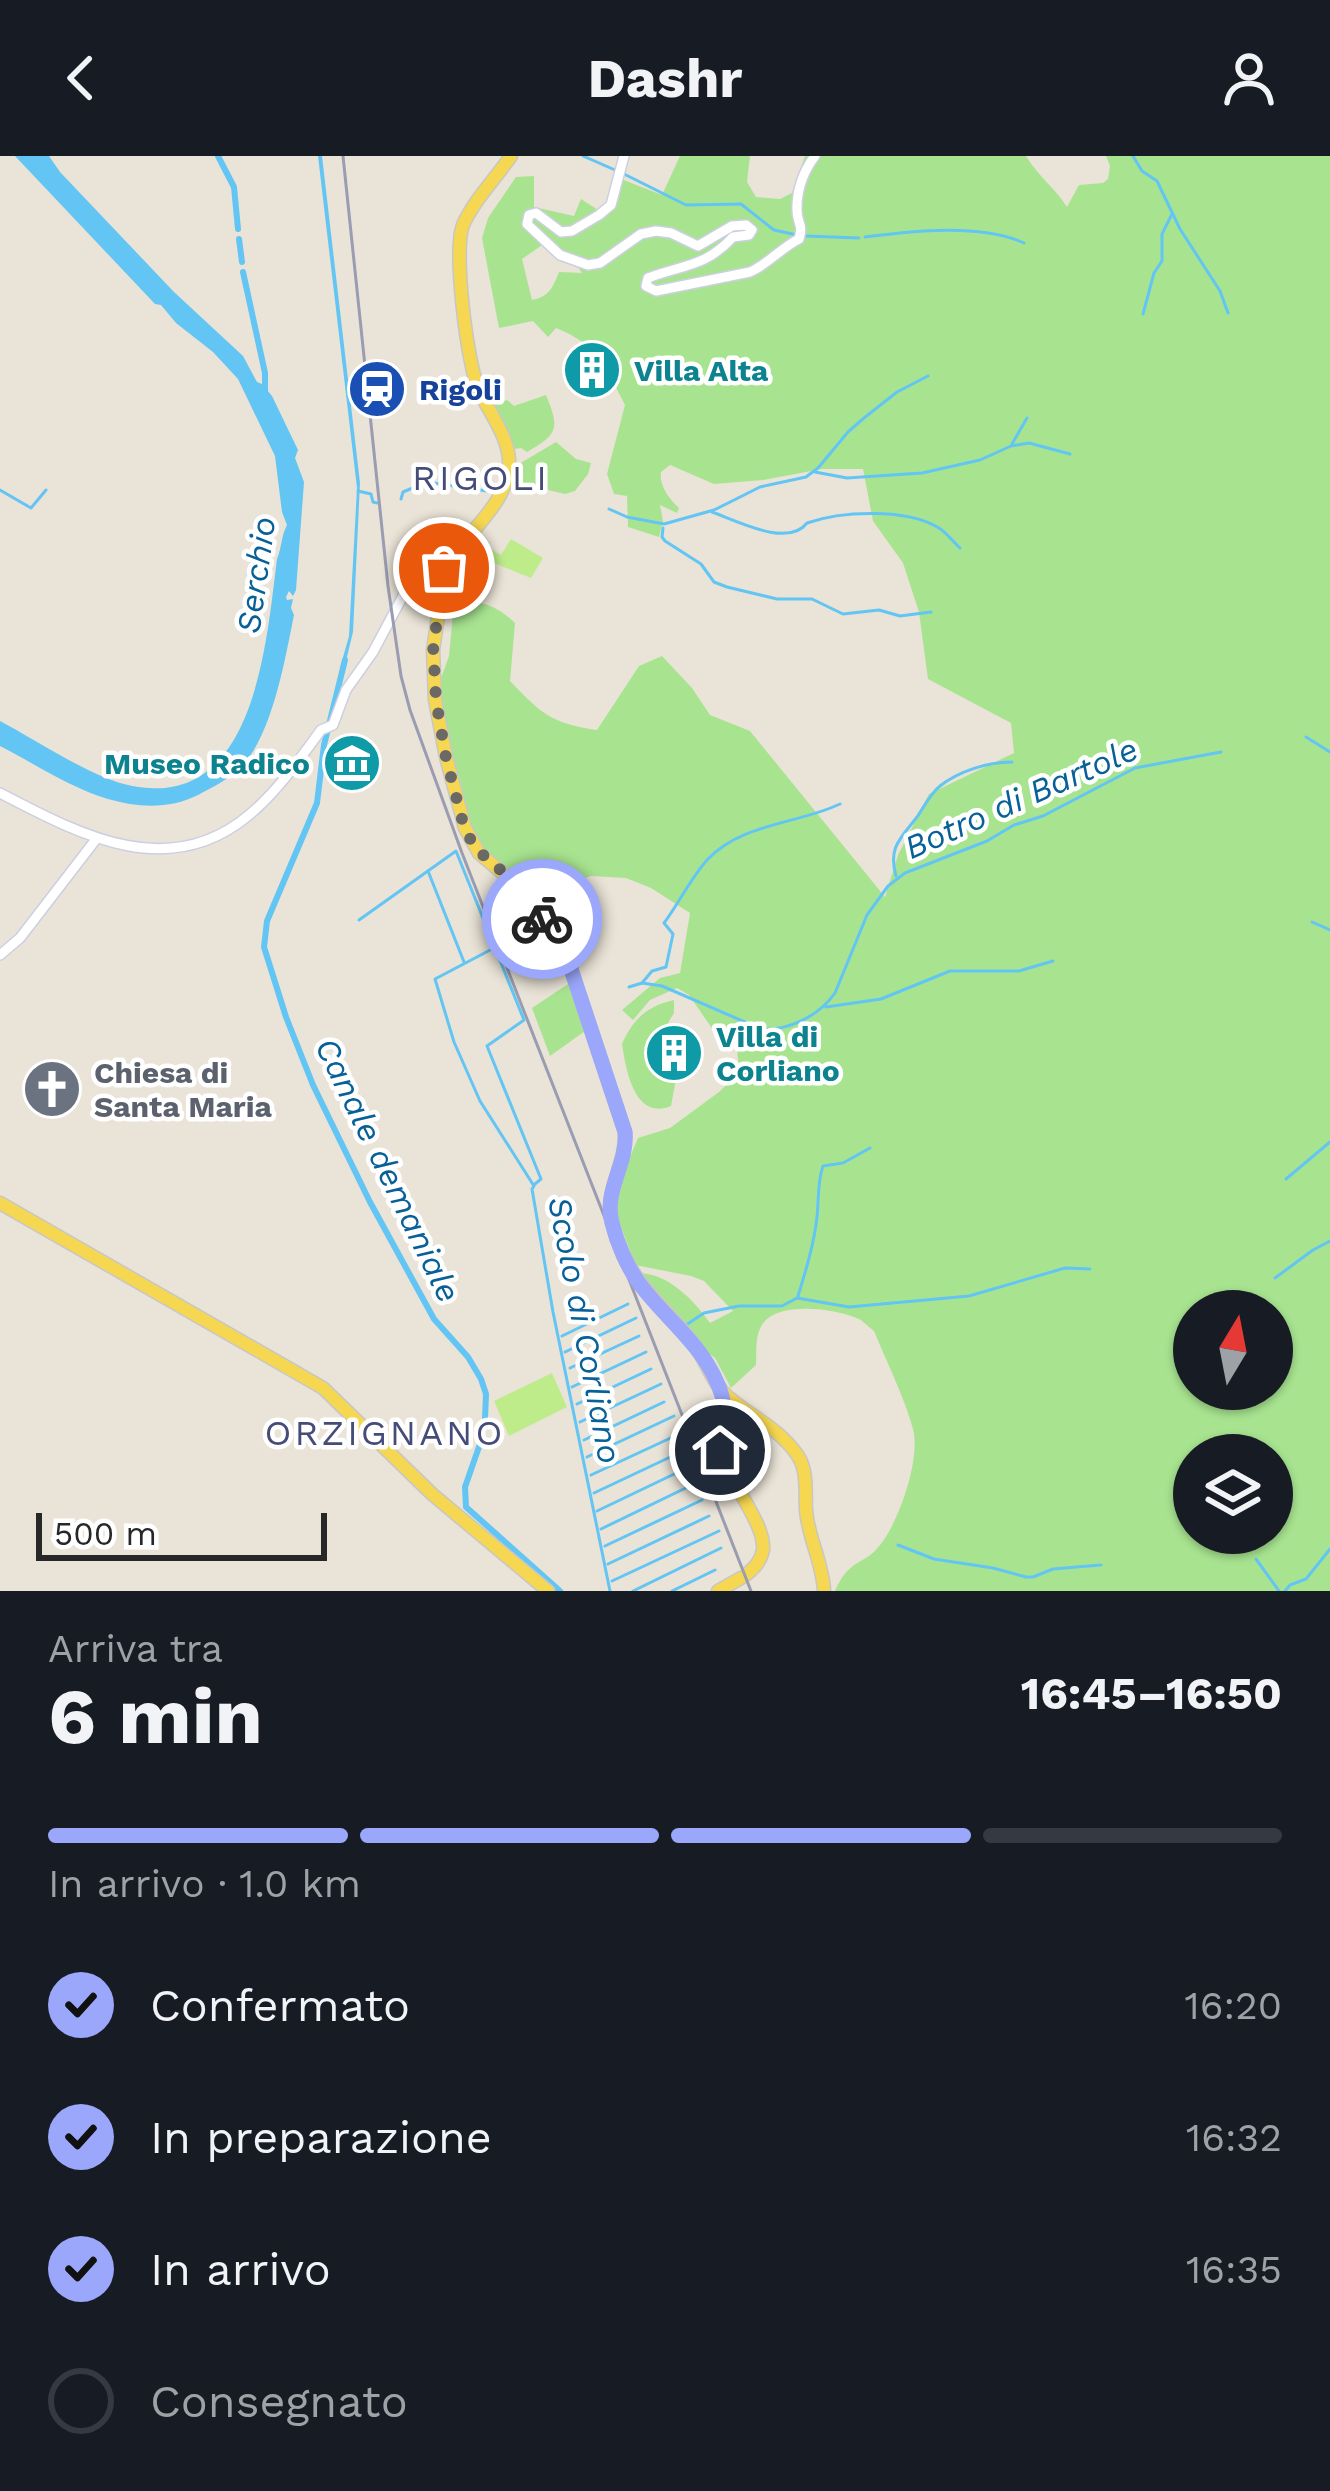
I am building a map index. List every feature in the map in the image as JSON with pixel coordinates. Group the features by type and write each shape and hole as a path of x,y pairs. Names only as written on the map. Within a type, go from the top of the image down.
{"main road":[{"path":"511,156 466,220 460,247 473,375 508,449 509,472 499,498 447,567 433,644 446,758 474,847 522,890 565,951 625,1132 624,1155 611,1200 613,1225 638,1282 690,1340 727,1406 761,1419 802,1463 806,1515 824,1591"},
{"path":"0,1203 312,1380 432,1495 548,1591"},
{"path":"718,1591 759,1561 762,1542 721,1454 718,1426 727,1406"}],"street":[{"path":"624,156 612,202 599,215 572,231 562,232 536,213 527,224 560,255 588,265 601,263 641,233 671,233 698,246 732,226 746,225 752,230 749,236 733,237 695,266 648,278 646,286 656,291 750,272 799,239 800,188 815,156"},
{"path":"0,793 97,838 157,849 212,839 262,804 328,727 412,577 447,567"},
{"path":"0,955 20,938 97,838"}],"green space":[{"path":"680,156 750,156 747,182 756,197 780,199 792,193 805,156 1026,156 1067,207 1079,185 1108,179 1106,156 1330,156 1330,1591 835,1591 851,1567 874,1552 887,1535 907,1489 914,1456 913,1429 874,1331 859,1319 838,1312 799,1309 776,1314 760,1329 756,1365 731,1388 715,1358 636,1273 669,1282 710,1323 733,1311 704,1281 635,1265 616,1213 617,1188 638,1138 670,1128 719,1092 739,1073 737,1047 718,1037 689,995 677,988 650,1000 633,1020 622,1010 660,978 680,973 690,913 626,878 591,876 554,889 525,885 490,859 465,822 441,708 440,681 449,656 454,603 487,605 515,623 510,681 539,709 568,724 597,730 639,666 662,656 710,715 750,731 885,897 898,855 929,794 1014,753 1011,723 928,679 919,612 903,563 873,521 863,469 822,469 714,484 670,465 661,477 679,508 677,513 660,505 659,537 628,527 627,496 614,494 607,474 625,405 606,368 583,342 556,328 548,337 533,321 499,328 482,238 488,218 516,177 534,176 534,207 574,216 581,199 598,210 610,198 616,177 662,195","holes":["548,241 569,254 582,273 559,272 550,290 532,300 522,259"]},
{"path":"546,395 553,430 527,452 515,449 493,404 507,400 514,406"},
{"path":"556,442 576,459 591,463 575,491 565,494 510,481 514,467"},
{"path":"511,539 543,558 531,578 474,555 482,544 501,555"},
{"path":"571,982 588,1029 550,1056 532,1008"},
{"path":"674,1000 663,1063 678,1068 671,1106 659,1109 634,1091 622,1044 642,1015"},
{"path":"552,1373 567,1407 509,1436 494,1401"}],"water":[{"name":"Serchio","path":"15,156 49,156 174,292 243,356 257,382 272,396 298,450 295,458 304,482 296,590 286,597 293,599 294,615 268,719 238,770 176,803 131,804 80,789 0,746 0,721 78,765 124,784 168,788 202,775 227,750 246,716 258,677 287,525 275,456 238,379 155,304"},
{"path":"318,156 322,156 360,483 353,632 344,669 340,668 349,636 357,488"}],"waterway":[{"path":"218,156 234,187 238,229"},
{"path":"583,156 615,170"},
{"path":"1133,156 1142,171 1157,181 1228,313"},
{"path":"622,173 686,205 741,204 774,230 797,235"},
{"path":"1143,314 1162,261 1162,234 1172,214"},
{"path":"865,237 967,231 1024,243"},
{"path":"805,236 859,238"},
{"path":"239,239 242,262"},
{"path":"243,272 265,392"},
{"path":"609,509 664,524 714,510 760,487 806,477 864,418 897,392 928,376"},
{"path":"1012,444 1027,418"},
{"path":"815,472 847,478 922,473 1029,443 1070,454"},
{"path":"401,499 403,492 427,482 487,491"},
{"path":"0,490 31,508 46,490"},
{"path":"358,491 371,494 377,503"},
{"path":"712,512 775,533 837,516 892,514 939,528 960,548"},
{"path":"663,528 665,541 701,564 714,582 727,587 777,599 812,599 843,614 931,612"},
{"name":"Canale demaniale","path":"345,660 324,745 317,803 267,921 264,947 313,1085 370,1202 434,1319 481,1379 485,1419 465,1487 466,1507 560,1591"},
{"path":"1306,737 1330,752"},
{"name":"Botro di Bartole","path":"642,983 662,986 761,1029 792,1025 812,1015 835,993 867,915 888,886 905,873 1043,816 1135,768 1221,752"},
{"path":"896,876 897,844 936,789 974,768 1012,762"},
{"path":"629,987 666,967 673,934 664,923 708,859 737,838 840,804"},
{"path":"359,920 456,851 524,1020 487,1046 541,1179 535,1184"},
{"name":"Scolo di Corliano","path":"428,871 464,962"},
{"path":"1312,922 1330,930"},
{"name":"Scolo di Corliano","path":"494,948 435,979 454,1042 480,1101 534,1186 553,1312 610,1591"},
{"path":"826,1007 881,999 950,971 1019,971 1053,961"},
{"path":"1286,1179 1330,1142"},
{"path":"798,1296 814,1237 823,1166 843,1163 870,1148"},
{"path":"1275,1278 1330,1241"},
{"path":"686,1325 704,1313 739,1306 782,1306 797,1298 849,1307 969,1296 1065,1268 1090,1269"},
{"path":"562,1336 628,1304"},
{"path":"565,1352 636,1318"},
{"path":"570,1368 639,1336"},
{"path":"572,1387 646,1352"},
{"path":"577,1404 651,1369"},
{"path":"580,1422 661,1384"},
{"path":"584,1440 664,1402"},
{"path":"587,1457 674,1416"},
{"path":"591,1475 677,1435"},
{"path":"594,1493 683,1451"},
{"path":"597,1511 693,1465"},
{"path":"601,1529 696,1483"},
{"path":"605,1546 702,1500"},
{"path":"608,1564 709,1516"},
{"path":"612,1581 719,1531"},
{"path":"898,1545 934,1559 1026,1577 1053,1569 1101,1565"},
{"path":"633,1591 721,1548"},
{"path":"1285,1591 1306,1579 1330,1549"},
{"path":"1256,1559 1279,1591"},
{"path":"672,1591 715,1570"}],"railway":[{"path":"343,156 388,586 410,710 751,1591"}],"way so far":[{"path":"444,568 433,644 436,700 463,823 474,847 519,886 542,919"}],"place":[{"name":"Villa Alta","path":"592,370"},
{"name":"Rigoli","path":"377,389"},
{"name":"Museo Radico","path":"352,763"},
{"name":"Villa di Corliano","path":"674,1053"},
{"name":"Chiesa di Santa Maria","path":"52,1089"}],"district":[{"name":"RIGOLI","path":"481,478"},
{"name":"ORZIGNANO","path":"385,1433"}],"route":[{"path":"542,919 565,951 625,1132 624,1155 611,1200 613,1225 630,1270 700,1353 718,1385 724,1403 718,1431 720,1450"}]}
